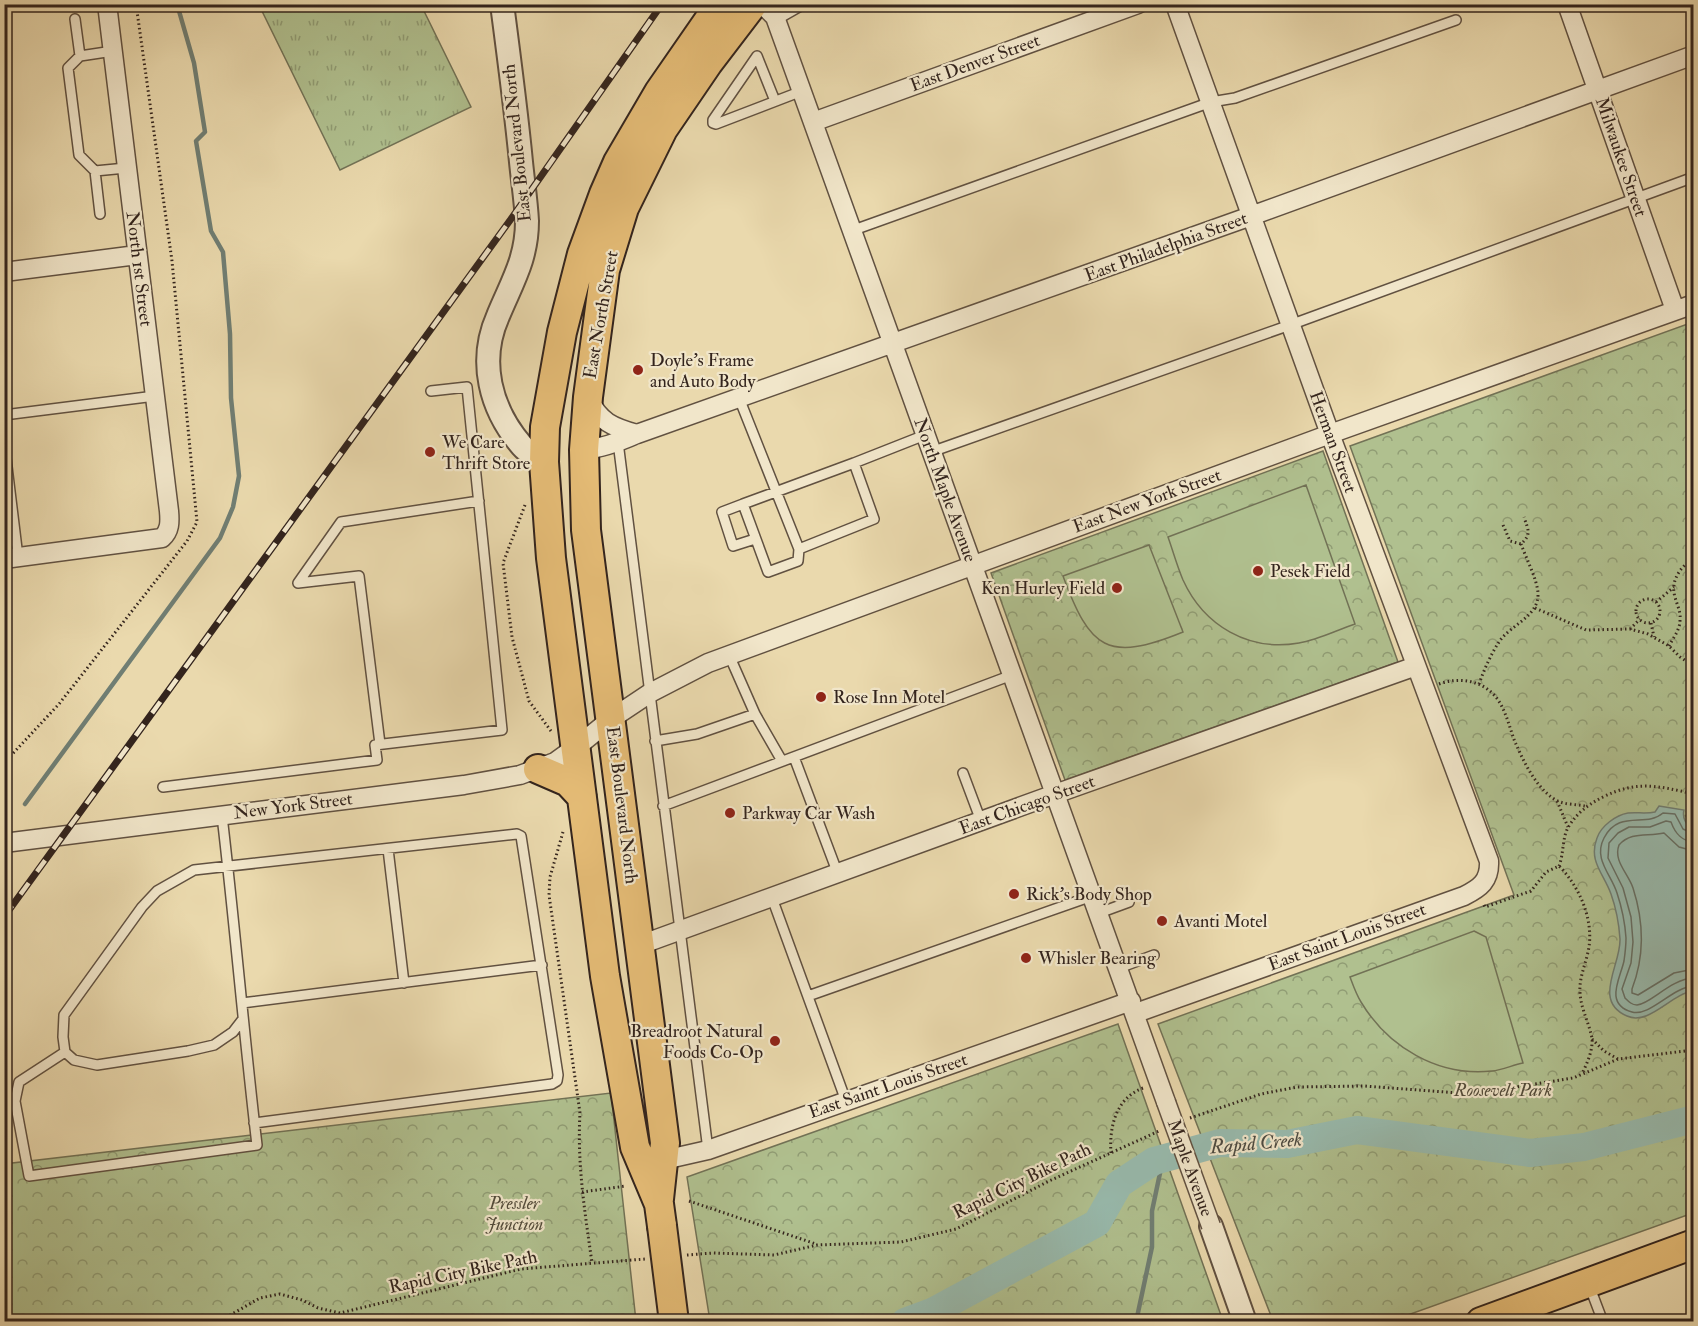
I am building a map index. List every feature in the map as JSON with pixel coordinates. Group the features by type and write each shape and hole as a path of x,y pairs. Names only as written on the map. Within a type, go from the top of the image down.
{"main road":[{"name":"East North Street","path":"545,427 562,332 582,254 618,162 659,92 720,4"},
{"name":"East North Street","path":"584,450 588,397 606,270 624,208 663,129 708,63 765,12"},
{"path":"582,254 578,321 567,416 568,427 573,439 578,447 584,450"},
{"path":"545,427 544,462 551,558 605,976 613,1018 634,1072 645,1132 657,1157 644,1170"},
{"path":"545,427 562,439 565,453 573,596 604,668"},
{"name":"East Boulevard North","path":"584,450 586,530 666,1143 644,1170 660,1215 674,1322"},
{"path":"558,612 586,671 591,710 595,716 610,719"},
{"path":"576,747 591,755 596,762 618,933 651,1028"},
{"path":"538,769 568,782 582,797"},
{"path":"1481,1322 1694,1244"}],"street":[{"name":"North 1st Street","path":"11,558 151,540 162,538 167,533 170,511 107,4"},
{"name":"East Boulevard North","path":"502,4 527,219 520,268 491,334 488,350 489,384 501,416 522,446 544,462"},
{"name":"North Maple Avenue","path":"762,4 802,91 1133,1007"},
{"name":"East Denver Street","path":"813,122 1138,4"},
{"name":"Herman Street","path":"1175,4 1290,325 1489,861 1490,871 1481,884"},
{"name":"Milwaukee Street","path":"1567,4 1676,310"},
{"name":"East Philadelphia Street","path":"584,450 618,442 892,345 1694,56"},
{"path":"4,272 137,255"},
{"name":"East New York Street","path":"576,747 610,719 650,693 708,663 1330,434 1694,304"},
{"path":"588,397 593,408 604,421 615,428 637,434"},
{"path":"501,416 545,427"},
{"name":"East Chicago Street","path":"640,945 1416,666"},
{"name":"New York Street","path":"4,843 464,785 520,775 538,769 559,760 576,747"},
{"name":"East Saint Louis Street","path":"644,1170 1133,1007 1481,884"},
{"name":"Maple Avenue","path":"1133,1007 1245,1322"}],"lane":[{"path":"765,12 804,4"},
{"path":"75,19 80,56"},
{"path":"851,231 1211,102 1235,98 1456,20"},
{"path":"100,214 95,171 79,155 68,68 80,56 113,51"},
{"path":"775,101 757,56 713,123 716,124 802,91"},
{"path":"95,171 126,168"},
{"path":"755,539 733,546 722,512 854,463 928,444 1290,325 1694,177"},
{"path":"163,787 377,760 375,745 502,730 467,387 431,391"},
{"path":"4,415 155,396"},
{"path":"739,398 778,490 799,549 798,561 768,572 743,504"},
{"path":"4,442 11,558"},
{"path":"618,442 708,1150"},
{"path":"799,549 874,519 854,463"},
{"path":"380,744 359,576 298,583 341,522 479,501"},
{"path":"729,655 754,714 782,761"},
{"path":"663,806 1012,675"},
{"path":"655,741 697,734 754,714"},
{"path":"794,757 837,874"},
{"path":"963,773 981,821"},
{"path":"65,1052 19,1082 15,1101 29,1176 257,1146 222,816"},
{"path":"243,1019 233,1032 214,1045 188,1051 98,1065 74,1060 65,1052 64,1015 142,907 157,891 194,870 517,834 522,836 558,1075 557,1081 552,1084 254,1123"},
{"path":"388,849 404,983"},
{"path":"808,996 1092,896"},
{"path":"772,898 846,1101"},
{"path":"1099,914 1129,902"},
{"path":"1119,968 1154,955"},
{"path":"242,1003 542,965"},
{"path":"1588,1282 1603,1322"}],"path":[{"path":"527,499 503,563 512,637 529,701 552,732"},
{"path":"1521,544 1529,534 1524,517"},
{"path":"1503,525 1510,541 1521,544"},
{"path":"1479,684 1500,641 1535,608 1538,597 1537,587 1521,544"},
{"path":"1656,602 1674,587 1681,569 1694,558"},
{"path":"1669,646 1679,628 1681,619 1674,587"},
{"path":"1649,599 1656,602 1660,613 1656,620 1645,623 1640,619 1636,611 1640,602 1649,599"},
{"path":"1535,608 1586,630 1630,629 1654,637 1694,666"},
{"path":"1630,629 1640,619"},
{"path":"1651,622 1654,637"},
{"path":"1425,688 1450,680 1465,680 1479,684 1490,691 1499,701 1515,741 1533,775 1541,787 1557,801 1568,827 1564,853 1559,866 1546,872 1531,891 1485,907 1481,884"},
{"path":"1568,827 1586,806 1630,786 1654,786 1691,793 1687,816 1689,822 1694,825"},
{"path":"1557,801 1586,806"},
{"path":"564,822 550,877 549,895 580,1113 582,1192 592,1263"},
{"path":"1559,866 1580,896 1590,932 1589,950 1581,975 1580,989 1582,1007 1592,1039 1590,1057 1582,1074"},
{"path":"1592,1039 1609,1055 1618,1059"},
{"path":"1186,1120 1261,1094 1297,1087 1364,1086 1472,1094 1551,1082 1582,1074 1618,1059 1694,1050"},
{"path":"1111,1153 1111,1136 1119,1107 1129,1095 1144,1087"},
{"name":"Rapid City Bike Path","path":"680,1255 713,1252 774,1255 817,1245 901,1242 956,1229 1049,1181 1166,1128"},
{"path":"582,1192 644,1170"},
{"path":"689,1202 817,1245"},
{"name":"Rapid City Bike Path","path":"218,1322 260,1298 280,1293 318,1308 340,1313 521,1269 647,1258"}],"green space":[{"path":"259,5 421,5 471,107 340,170"},
{"name":"Roosevelt Park","path":"1693,322 1693,1213 1391,1321 1273,1321 1158,1024 1514,895 1350,446"},
{"path":"1323,451 1398,662 1065,780 991,573"},
{"name":"Pesek Field","path":"1306,485 1355,624 1313,640 1281,645 1246,639 1230,632 1203,611 1192,596 1183,580 1168,537"},
{"name":"Ken Hurley Field","path":"1149,545 1183,632 1136,647 1119,647 1105,643 1093,634 1082,620 1063,576"},
{"path":"1474,931 1486,937 1523,1063 1500,1070 1472,1072 1453,1069 1416,1056 1385,1033 1372,1018 1359,999 1350,977"},
{"path":"1118,1024 1223,1321 710,1321 687,1177"},
{"name":"Pressler Junction","path":"611,1093 636,1321 5,1321 4,1164"}],"water":[{"path":"1659,806 1684,810 1685,821 1693,829 1693,991 1685,993 1644,1017 1635,1018 1617,1009 1611,1001 1611,982 1619,949 1620,933 1613,899 1594,854 1597,838 1605,825 1623,814 1655,812"}],"waterway":[{"path":"25,804 220,538 233,507 239,476 231,398 230,334 223,252 211,231 196,141 205,132 194,63 177,4"},
{"name":"Rapid Creek","path":"905,1322 932,1312 1097,1223 1119,1184 1154,1161 1220,1143 1287,1144 1357,1130 1530,1153 1584,1147 1694,1119"},
{"path":"1136,1322 1152,1247 1152,1211 1163,1159"}],"railway":[{"path":"4,917 511,219 662,4"}],"place":[{"name":"Doyle's Frame and Auto Body","path":"638,370"},
{"name":"We Care Thrift Store","path":"430,452"},
{"name":"Pesek Field","path":"1258,571"},
{"name":"Ken Hurley Field","path":"1117,588"},
{"name":"Rose Inn Motel","path":"821,697"},
{"name":"Parkway Car Wash","path":"730,813"},
{"name":"Rick's Body Shop","path":"1014,894"},
{"name":"Avanti Motel","path":"1162,921"},
{"name":"Whisler Bearing","path":"1026,958"},
{"name":"Breadroot Natural Foods Co-Op","path":"775,1041"}]}
